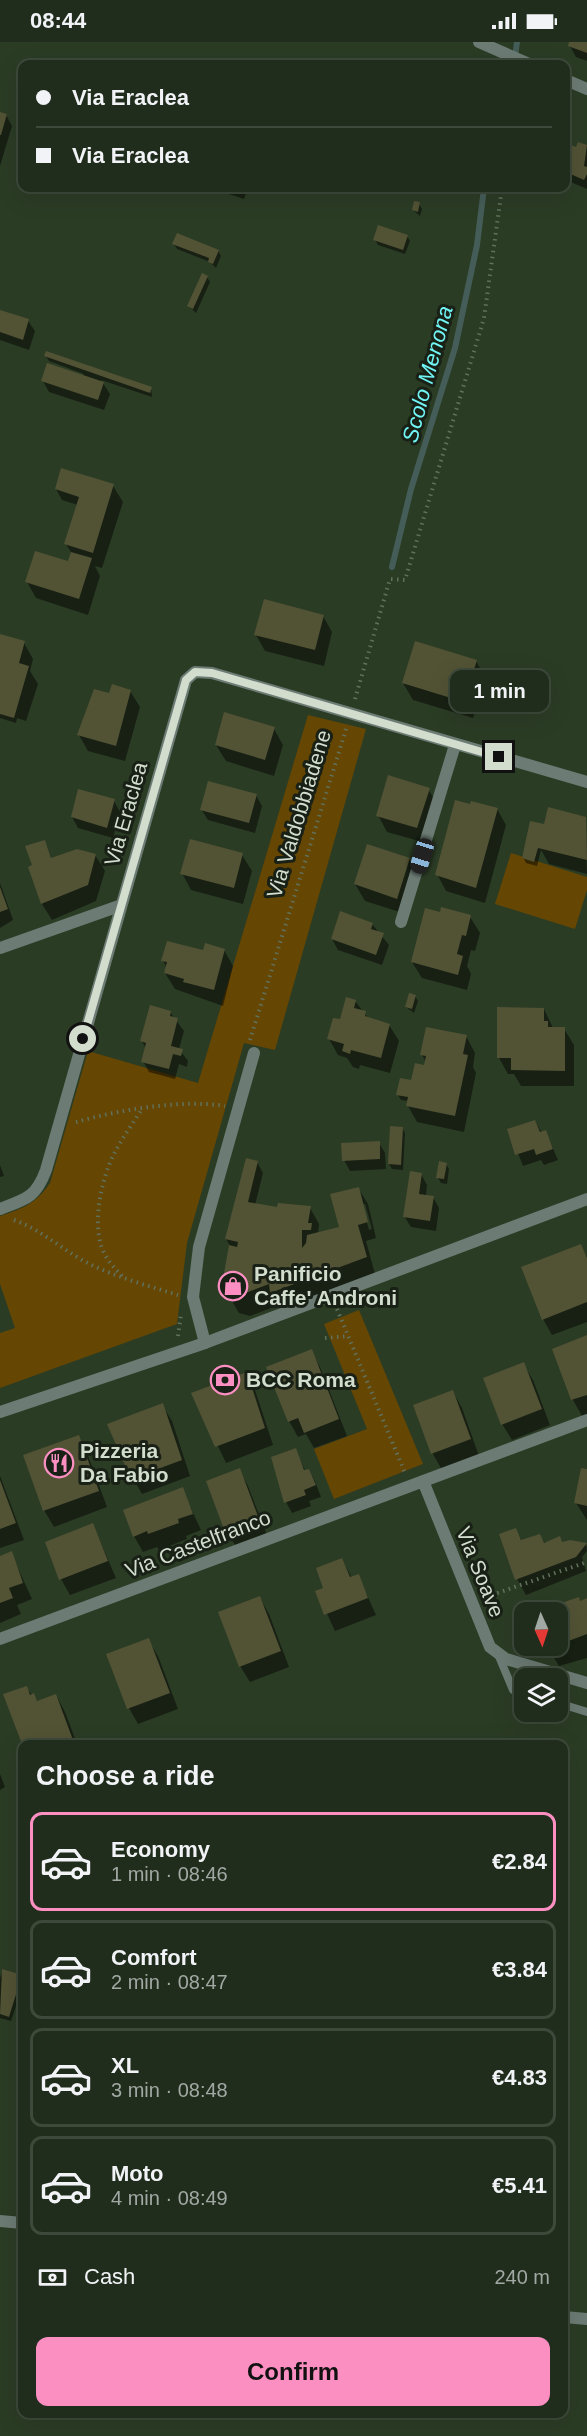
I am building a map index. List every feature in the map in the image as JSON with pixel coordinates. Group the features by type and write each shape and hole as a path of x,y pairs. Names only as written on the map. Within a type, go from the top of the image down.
{"street":[{"path":"479,42 518,60"},
{"path":"570,82 587,89"},
{"name":"Via Eraclea","path":"4,1213 39,1189 186,680 195,672 212,673 351,712 455,745 587,782"},
{"path":"401,922 455,745"},
{"path":"0,948 119,906"},
{"path":"206,1343 193,1297 199,1247 250,1052"},
{"path":"0,1412 206,1343 587,1199"},
{"name":"Via Castelfranco","path":"0,1639 587,1420"},
{"name":"Via Soave","path":"423,1480 489,1647 498,1653"},
{"path":"498,1653 506,1659 587,1683"},
{"path":"0,2221 18,2223"},
{"path":"568,2317 587,2319"}],"lane":[{"path":"498,1653 514,1690"},
{"path":"568,1706 587,1712"}],"path":[{"name":"Via Valdobbiadene","path":"250,1052 390,579 405,580 484,318 501,192"},
{"path":"58,1127 106,1114 206,1103 229,1107 226,1116"},
{"path":"124,1278 106,1258 99,1242 97,1225 100,1194 114,1153 142,1109"},
{"path":"4,1213 34,1227 83,1260 124,1278 183,1297 193,1297"},
{"path":"337,1308 410,1485"},
{"path":"325,1338 349,1336"},
{"path":"472,1602 587,1562"}],"shaded area":[{"path":"308,715 366,729 275,1050 244,1043 187,1243 177,1324 0,1388 0,1333 15,1328 0,1284 0,1216 28,1204 40,1196 50,1183 88,1051 198,1083"},
{"path":"511,853 587,877 587,890 575,929 495,904"},
{"path":"359,1310 423,1464 334,1499 314,1449 367,1429 324,1324"}],"building":[{"path":"569,42 587,42 587,53 568,46"},
{"path":"0,112 7,114 1,135 0,135"},
{"path":"578,142 587,145 584,166 587,167 587,174 584,180 570,174 570,145 576,147"},
{"path":"414,201 420,202 418,212 412,210"},
{"path":"378,225 408,235 403,250 373,240"},
{"path":"177,233 219,250 213,264 208,262 209,258 172,244"},
{"path":"202,273 208,276 193,309 187,306"},
{"path":"0,310 29,319 23,340 0,332"},
{"path":"46,351 152,387 150,393 44,356"},
{"path":"47,363 104,382 98,400 41,381"},
{"path":"61,468 114,484 93,553 64,544 79,497 55,489"},
{"path":"35,551 68,561 71,552 92,558 79,599 25,582"},
{"path":"264,599 324,615 315,650 254,635"},
{"path":"0,634 25,641 19,663 29,666 14,718 0,714"},
{"path":"415,641 477,660 464,702 402,683"},
{"path":"112,684 131,690 116,746 77,735 94,689 109,693"},
{"path":"224,712 275,727 265,760 215,745"},
{"path":"388,775 430,788 417,828 376,816"},
{"path":"208,781 257,794 249,823 200,810"},
{"path":"78,789 115,799 107,828 71,817"},
{"path":"455,800 470,804 471,801 498,808 476,888 435,875"},
{"path":"548,807 586,817 587,860 538,848 534,862 522,858 530,821 544,824"},
{"path":"190,839 243,853 234,888 180,874"},
{"path":"45,840 51,858 77,849 96,854 88,885 41,904 28,867 32,865 25,846"},
{"path":"367,844 410,858 397,899 354,884"},
{"path":"0,887 8,909 0,912"},
{"path":"441,907 471,915 466,936 462,935 457,954 463,956 458,975 411,962 425,908 440,912"},
{"path":"340,911 373,923 371,929 384,933 376,955 331,939"},
{"path":"167,941 203,950 205,943 225,949 214,990 183,982 184,979 164,973 167,962 161,961"},
{"path":"409,993 416,995 412,1009 405,1007"},
{"path":"346,997 356,1000 354,1008 366,1011 365,1016 390,1024 381,1058 351,1050 350,1054 342,1051 344,1044 327,1039 333,1018 340,1019"},
{"path":"150,1005 171,1011 170,1016 178,1018 171,1046 183,1049 181,1056 173,1054 169,1069 141,1062 146,1043 140,1041"},
{"path":"497,1007 544,1008 544,1021 548,1021 548,1027 565,1027 565,1071 511,1070 511,1058 497,1058"},
{"path":"426,1027 467,1035 463,1054 468,1055 455,1116 406,1106 408,1097 396,1095 400,1078 411,1080 415,1063 424,1065 426,1056 420,1055"},
{"path":"535,1120 540,1132 546,1130 553,1149 536,1155 534,1149 515,1155 507,1129"},
{"path":"390,1126 403,1127 401,1165 388,1164"},
{"path":"380,1141 380,1159 342,1161 341,1143"},
{"path":"246,1158 258,1161 248,1202 277,1207 278,1203 311,1206 308,1223 312,1223 311,1230 302,1230 302,1248 306,1243 307,1235 339,1227 330,1194 359,1187 368,1222 358,1225 367,1257 270,1293 269,1284 238,1296 230,1296 225,1292 222,1285 229,1245 237,1247 238,1242 225,1239"},
{"path":"439,1161 447,1163 444,1179 436,1178"},
{"path":"410,1171 422,1173 419,1194 434,1196 430,1221 403,1217"},
{"path":"581,1244 587,1258 587,1302 542,1320 521,1267"},
{"path":"587,1335 587,1395 571,1400 552,1349"},
{"path":"312,1349 339,1419 304,1433 298,1418 288,1422 266,1367"},
{"path":"524,1362 542,1409 501,1425 483,1378"},
{"path":"247,1372 265,1428 215,1447 191,1393"},
{"path":"453,1390 471,1439 431,1454 413,1405"},
{"path":"163,1403 182,1460 131,1479 107,1424"},
{"path":"79,1435 99,1491 43,1511 23,1455"},
{"path":"296,1448 304,1470 309,1469 316,1485 304,1490 306,1495 284,1503 271,1457"},
{"path":"240,1468 259,1519 225,1532 206,1481"},
{"path":"581,1468 587,1469 587,1506 574,1503"},
{"path":"0,1480 16,1523 0,1529"},
{"path":"183,1487 193,1514 178,1519 179,1523 133,1537 123,1510"},
{"path":"93,1523 108,1561 59,1580 45,1542"},
{"path":"516,1528 521,1540 540,1534 544,1543 560,1536 562,1542 570,1540 587,1543 576,1557 515,1580 499,1534"},
{"path":"12,1551 23,1583 9,1588 13,1598 0,1603 0,1556"},
{"path":"342,1558 350,1577 359,1574 368,1598 324,1615 315,1591 323,1588 316,1568"},
{"path":"260,1596 281,1651 239,1667 218,1612"},
{"path":"579,1597 580,1601 587,1598 587,1634 568,1641 568,1602 564,1602"},
{"path":"149,1638 170,1693 127,1709 106,1654"},
{"path":"27,1686 30,1695 34,1693 37,1701 56,1694 73,1740 20,1740 3,1694"},
{"path":"2,1969 18,1974 18,1988 9,2017 0,2014"}],"waterway":[{"name":"Scolo Menona","path":"515,60 517,42"},
{"name":"Scolo Menona","path":"392,567 411,489 455,348 477,245 484,192"}],"place":[{"name":"Panificio Caffe' Androni","path":"233,1286"},
{"name":"BCC Roma","path":"225,1380"},
{"name":"Pizzeria Da Fabio","path":"59,1463"}],"route":[{"path":"83,1039 119,906 186,680 195,672 212,673 499,757"}]}
